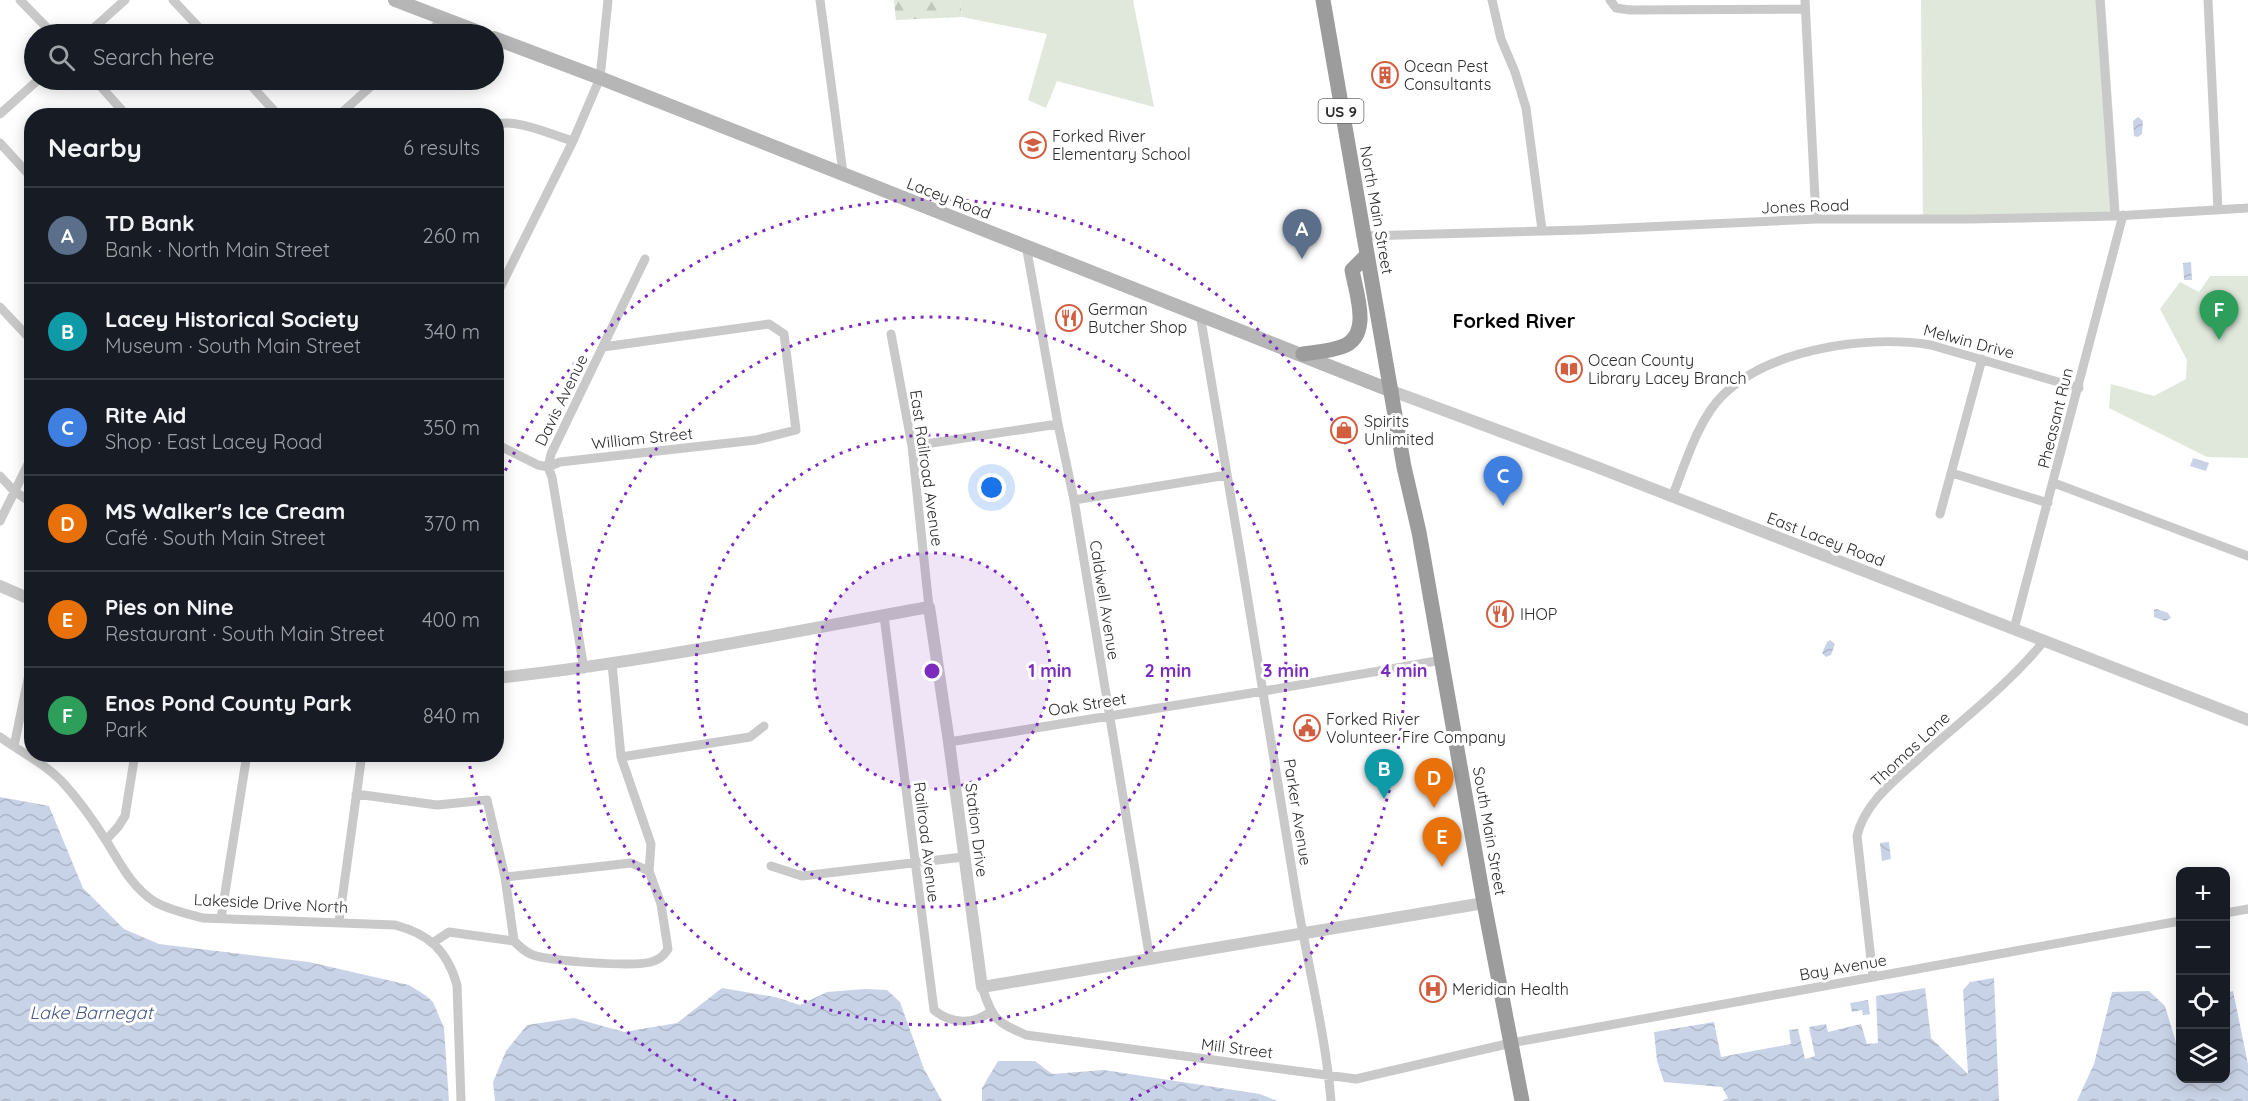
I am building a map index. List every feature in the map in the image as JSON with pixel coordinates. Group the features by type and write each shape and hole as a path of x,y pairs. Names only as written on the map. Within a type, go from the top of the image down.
{"highway":[{"name":"North Main Street","path":"1323,0 1392,391"},
{"path":"1303,354 1342,347 1354,340 1360,326 1360,318 1352,270 1367,255"},
{"name":"South Main Street","path":"1392,391 1404,467 1419,532 1484,903 1522,1101"}],"main road":[{"path":"395,0 457,24"},
{"name":"Lacey Road","path":"504,42 843,173 1392,391"}],"street":[{"path":"20,0 43,24"},
{"path":"98,24 125,0"},
{"path":"173,0 195,24"},
{"path":"504,280 573,141 600,78 608,0"},
{"path":"820,0 843,173"},
{"path":"1492,0 1501,39 1515,72 1526,108 1542,230"},
{"path":"1610,0 1616,8 1630,10 1805,4 1816,219"},
{"name":"Pheasant Run","path":"2014,629 2079,388 2119,216 2100,0"},
{"path":"2208,0 2218,210"},
{"path":"438,24 443,19"},
{"path":"0,114 27,90"},
{"path":"103,90 120,108"},
{"path":"255,90 272,108"},
{"path":"347,108 367,90"},
{"path":"504,123 522,125 573,141"},
{"path":"0,143 24,169"},
{"name":"Jones Road","path":"1364,236 1593,230 1816,219 2119,216 2248,208"},
{"name":"Caldwell Avenue","path":"1026,245 1074,500 1150,960"},
{"name":"Davis Avenue","path":"584,669 552,477 548,467 550,454 645,259"},
{"path":"0,307 24,332"},
{"name":"Parker Avenue","path":"1200,314 1264,691 1302,934 1329,1075 1331,1101"},
{"name":"William Street","path":"548,467 560,462 756,440 795,430 784,334 769,324 603,347"},
{"name":"East Railroad Avenue","path":"891,333 912,446 929,608"},
{"name":"Melwin Drive","path":"1672,497 1695,438 1722,395 1757,372 1789,358 1840,344 1895,341 1931,345 2079,388"},
{"path":"1940,514 1982,359"},
{"name":"East Lacey Road","path":"1392,391 2248,720"},
{"path":"912,446 1058,423"},
{"path":"504,448 538,465 548,467"},
{"path":"0,521 24,472"},
{"path":"1952,473 2048,503"},
{"path":"1074,500 1227,474"},
{"path":"0,476 24,498"},
{"path":"2054,483 2248,556"},
{"path":"0,586 24,596"},
{"path":"504,677 584,669 929,608"},
{"name":"Station Drive","path":"929,608 982,987"},
{"name":"Railroad Avenue","path":"884,616 934,1010 942,1017 958,1021 980,1020 990,1012"},
{"name":"Thomas Lane","path":"1873,977 1857,836 1860,821 1885,790 2004,682 2044,641"},
{"name":"Oak Street","path":"949,742 1442,660"},
{"path":"356,794 437,805 487,800 505,877 514,941 523,950 533,955 584,962 641,964 655,961 668,949 661,904 649,872 651,844 621,757 612,664"},
{"path":"14,746 24,698"},
{"path":"621,757 750,737 764,726"},
{"name":"Lakeside Drive North","path":"0,737 24,753"},
{"name":"Lakeside Drive North","path":"38,762 66,785 106,840 127,877 138,889 157,903 192,915 222,918 395,925 416,931 434,942"},
{"path":"106,840 125,816 134,762"},
{"path":"222,918 246,762"},
{"path":"339,922 361,762"},
{"path":"771,866 802,876 963,857"},
{"path":"505,877 631,863 649,872"},
{"path":"990,1012 982,987 1484,903"},
{"path":"2230,912 2248,909"},
{"name":"Bay Avenue","path":"1511,1043 2176,922"},
{"path":"461,1101 457,985 452,969 434,942 449,932 514,941"},
{"name":"Mill Street","path":"990,1012 1000,1023 1026,1035 1356,1078 1511,1043"}],"green space":[{"path":"894,0 960,0 962,17 896,20"},
{"path":"960,0 1133,0 1154,107 1057,81 1046,108 1028,100 1047,34 962,17"},
{"path":"1921,0 2105,0 2120,216 1923,219"},
{"path":"2210,276 2248,276 2248,458 2207,457 2109,408 2111,384 2154,396 2186,379 2187,360 2160,309 2180,282 2199,292"}],"water":[{"path":"2138,117 2143,121 2142,134 2138,137 2134,136 2133,121"},
{"path":"2191,262 2192,280 2184,280 2183,263"},
{"path":"2193,458 2209,463 2206,471 2190,466"},
{"path":"2154,610 2168,613 2171,618 2165,621 2154,617"},
{"path":"1830,640 1835,644 1831,655 1826,657 1822,653"},
{"name":"Lake Barnegat","path":"0,797 49,806 83,888 124,929 159,944 309,962 409,985 425,995 433,1002 444,1028 449,1101 0,1101"},
{"path":"1889,842 1891,859 1882,861 1880,843"},
{"path":"1994,978 1999,1101 1722,1101 1728,1098 1722,1087 1664,1082 1657,1061 1654,1032 1714,1022 1721,1057 1791,1044 1789,1030 1798,1029 1805,1059 1815,1056 1809,1027 1826,1024 1828,1032 1861,1024 1867,1044 1878,1043 1876,996 1925,988 1931,1038 1968,1074 1963,990 1970,982"},
{"path":"722,988 775,997 800,1005 827,992 887,990 900,1002 924,1069 942,1101 495,1101 493,1082 506,1051 527,1025 574,1018 624,1032 677,1023"},
{"path":"2149,991 2165,1006 2176,1043 2176,1083 2230,1083 2230,992 2233,991 2248,1064 2248,1101 2077,1101 2094,1064 2112,992"},
{"path":"1868,1000 1870,1014 1863,1015 1862,1010 1852,1012 1850,1003"},
{"path":"998,1061 1035,1061 1052,1074 1104,1070 1260,1094 1277,1101 982,1101 982,1088"}],"place":[{"name":"Ocean Pest Consultants","path":"1385,75"},
{"name":"Forked River Elementary School","path":"1033,145"},
{"name":"TD Bank","path":"1302,259"},
{"name":"German Butcher Shop","path":"1069,318"},
{"name":"Enos Pond County Park","path":"2219,340"},
{"name":"Ocean County Library Lacey Branch","path":"1569,369"},
{"name":"Spirits Unlimited","path":"1344,430"},
{"name":"Rite Aid","path":"1503,506"},
{"name":"IHOP","path":"1500,614"},
{"name":"Forked River Volunteer Fire Company","path":"1307,728"},
{"name":"Lacey Historical Society","path":"1384,799"},
{"name":"MS Walker's Ice Cream","path":"1434,808"},
{"name":"Pies on Nine","path":"1442,867"},
{"name":"Meridian Health","path":"1433,989"}],"district":[{"name":"Forked River","path":"1514,320"}]}
